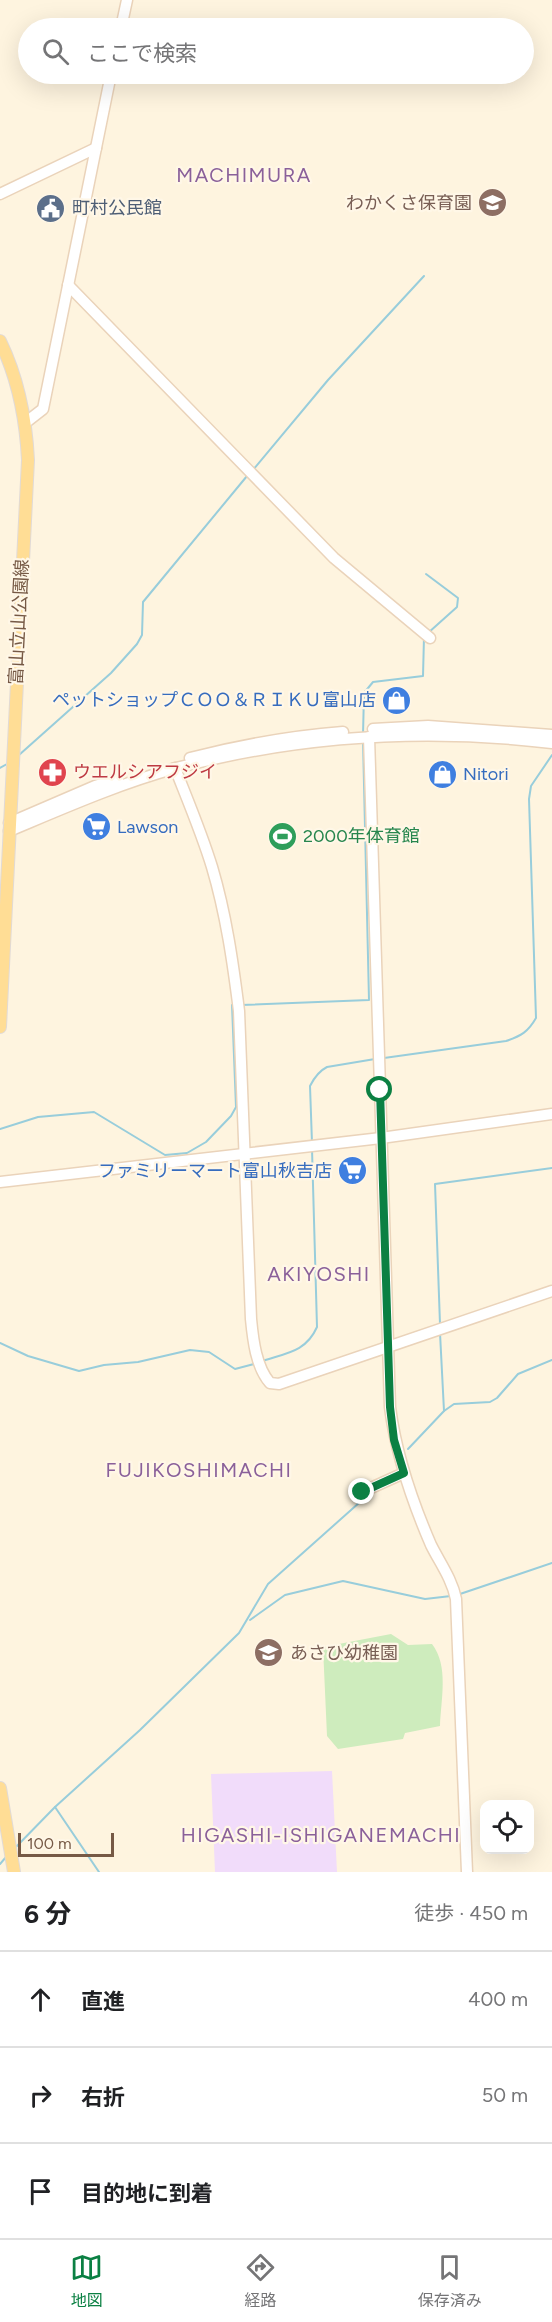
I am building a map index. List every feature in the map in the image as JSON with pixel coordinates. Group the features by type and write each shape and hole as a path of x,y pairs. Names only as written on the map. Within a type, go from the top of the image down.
{"main road":[{"name":"富山立山公園線","path":"0,341 16,376 25,423 27,468 5,829 0,1027"},
{"name":"富山立山公園線","path":"0,358 19,397"},
{"path":"0,1788 14,1872"}],"street":[{"path":"123,18 127,0"},
{"path":"25,423 42,409 109,84"},
{"path":"0,194 96,148"},
{"path":"68,285 334,558 430,638"},
{"path":"5,829 95,786 230,748 292,736 428,726 552,735"},
{"path":"5,829 175,768 234,755 369,737 420,735 552,743"},
{"path":"369,737 390,1407 394,1440 404,1473 432,1546 453,1585 456,1599 467,1872"},
{"path":"175,768 212,867 225,918 239,1011 251,1319 253,1340 263,1375 270,1383 279,1384 552,1291"},
{"path":"0,1182 312,1147 552,1114"},
{"path":"362,1492 404,1473"}],"shaded area":[{"path":"332,1771 337,1872 215,1872 211,1774"}],"green space":[{"path":"391,1634 408,1645 432,1644 437,1653 441,1662 443,1683 440,1726 405,1733 403,1739 338,1749 327,1736 323,1647"}],"waterway":[{"path":"253,470 328,380 424,276"},
{"path":"19,755 111,673 137,644 142,635 143,602 247,476"},
{"path":"426,574 458,598 457,607 428,633"},
{"path":"363,735 364,693 373,682 423,676 424,637"},
{"path":"241,1005 369,1000 363,741"},
{"path":"384,1058 506,1041 524,1033 536,1018 529,799 531,786 552,755"},
{"path":"0,768 7,764"},
{"path":"0,1129 38,1117 94,1112 165,1155 187,1153 206,1142 231,1116 236,1107 232,1005 236,1005"},
{"path":"312,1143 310,1086 315,1078 327,1067 375,1059"},
{"path":"262,1361 301,1347 317,1327 312,1149"},
{"path":"440,1324 435,1184 552,1168"},
{"path":"408,1449 444,1411 440,1333"},
{"path":"0,1343 28,1356 79,1371 104,1365 138,1362 190,1350 209,1352 235,1369 254,1364"},
{"path":"444,1411 454,1404 490,1402 497,1398 518,1374 552,1360"},
{"path":"14,1849 55,1807 140,1730 239,1633 268,1584 360,1502"},
{"path":"460,1594 552,1563"},
{"path":"250,1620 285,1595 343,1581 425,1599 451,1596"},
{"path":"55,1807 99,1872"},
{"path":"0,1864 6,1857"}],"place":[{"name":"わかくさ保育園","path":"493,203"},
{"name":"町村公民館","path":"51,208"},
{"name":"ペットショップＣＯＯ＆ＲＩＫＵ富山店","path":"397,700"},
{"name":"ウエルシアフジイ","path":"52,772"},
{"name":"Nitori","path":"442,774"},
{"name":"Lawson","path":"96,827"},
{"name":"2000年体育館","path":"282,836"},
{"name":"ファミリーマート富山秋吉店","path":"353,1171"},
{"name":"あさひ幼稚園","path":"269,1653"}],"district":[{"name":"MACHIMURA","path":"244,175"},
{"name":"AKIYOSHI","path":"319,1274"},
{"name":"FUJIKOSHIMACHI","path":"199,1470"},
{"name":"HIGASHI-ISHIGANEMACHI","path":"321,1835"}],"route":[{"path":"362,1492 404,1473 394,1440 390,1407 380,1090"}]}
